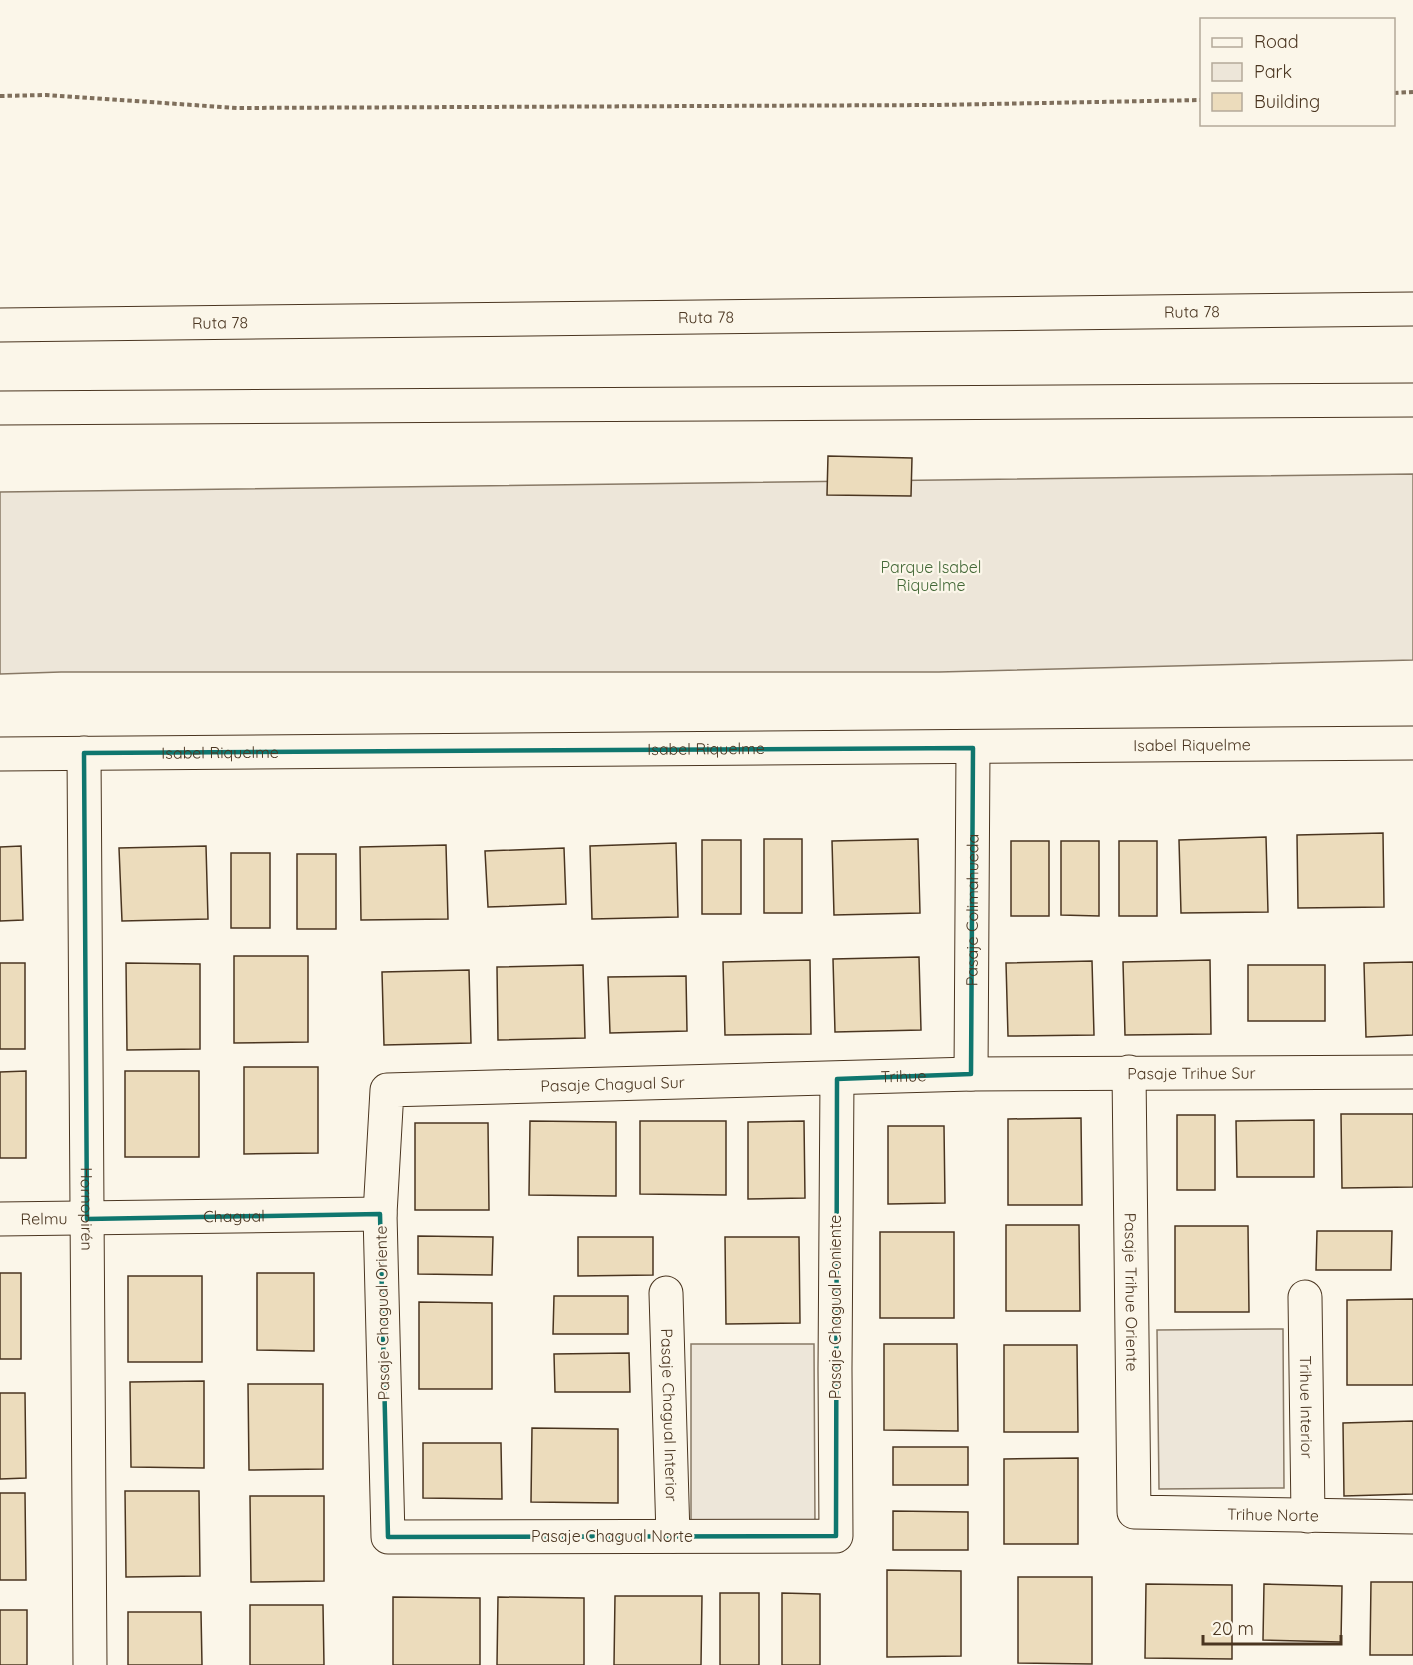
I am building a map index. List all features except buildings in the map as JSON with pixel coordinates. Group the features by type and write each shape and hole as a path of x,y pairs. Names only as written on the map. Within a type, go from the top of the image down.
{"main road":[{"name":"Ruta 78","path":"0,325 1413,309"},
{"path":"0,408 1413,400"},
{"name":"Isabel Riquelme","path":"0,754 1413,743"},
{"name":"Pasaje Colimahueda","path":"971,1074 973,748"},
{"name":"Hornopirén","path":"84,753 90,1665"},
{"name":"Pasaje Trihue Oriente","path":"1129,1072 1134,1512"},
{"name":"Pasaje Trihue Sur","path":"971,1074 1413,1072"},
{"name":"Trihue","path":"837,1079 971,1074"},
{"name":"Pasaje Chagual Sur","path":"387,1090 837,1079"},
{"name":"Pasaje Chagual Poniente","path":"836,1536 834,1369 837,1079"},
{"name":"Pasaje Chagual Oriente","path":"387,1090 380,1214 388,1537"},
{"name":"Chagual","path":"87,1219 380,1214"},
{"name":"Relmu","path":"0,1219 87,1219"},
{"name":"Pasaje Chagual Interior","path":"666,1293 673,1536"},
{"name":"Trihue Interior","path":"1305,1297 1308,1515"},
{"name":"Trihue Norte","path":"1134,1512 1413,1517"},
{"name":"Pasaje Chagual Norte","path":"388,1537 836,1536"}],"path":[{"path":"1395,93 1413,92"},
{"path":"0,96 46,95 237,108 937,105 1200,100"}],"highlighted area":[{"path":"973,748 971,1074 837,1079 836,1536 388,1537 380,1214 87,1219 84,753"}],"green space":[{"name":"Parque Isabel Riquelme","path":"1413,474 1413,660 939,672 61,672 0,674 0,492"},
{"path":"1283,1329 1284,1488 1159,1489 1157,1330"},
{"path":"691,1344 814,1344 815,1526 691,1526"}]}
